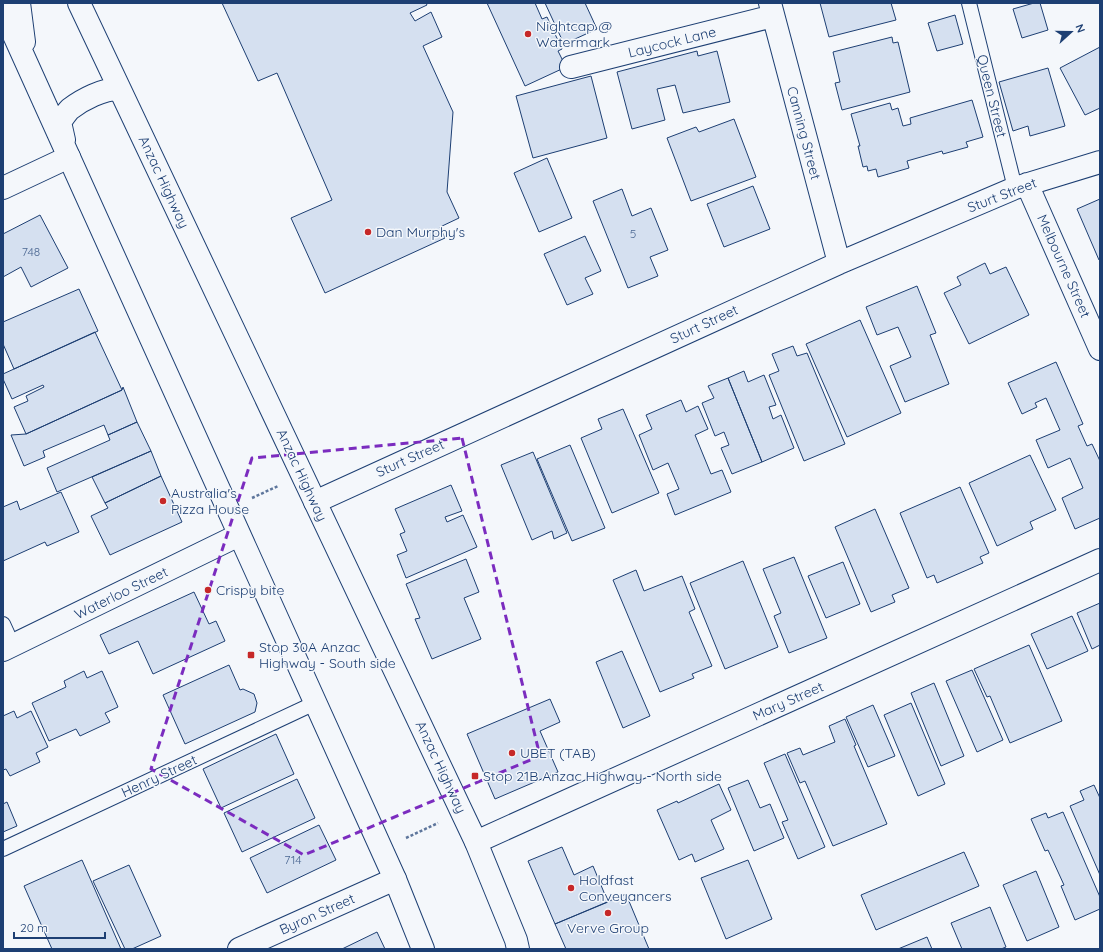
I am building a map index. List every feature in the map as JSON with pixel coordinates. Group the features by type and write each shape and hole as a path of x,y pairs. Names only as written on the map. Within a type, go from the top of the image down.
{"street":[{"path":"19,3 26,59 66,150"},
{"name":"Anzac Highway","path":"79,3 476,842 516,940 518,949"},
{"name":"Laycock Lane","path":"571,67 772,10"},
{"name":"Canning Street","path":"772,10 839,263"},
{"path":"3,11 395,879 423,949"},
{"path":"66,150 60,122 68,110 79,102 111,89 120,89"},
{"path":"3,188 66,150"},
{"name":"Sturt Street","path":"315,502 839,263 1021,186 1100,162"},
{"name":"Melbourne Street","path":"1021,186 1100,349"},
{"name":"Waterloo Street","path":"8,648 240,535"},
{"name":"Mary Street","path":"476,842 1100,560"},
{"name":"Byron Street","path":"239,949 395,879"}],"lane":[{"name":"Queen Street","path":"969,3 1021,186"},
{"path":"3,624 8,648"},
{"name":"Henry Street","path":"3,849 315,703"}],"path":[{"path":"228,508 302,475"},
{"path":"381,850 462,812"}],"highlighted area":[{"path":"462,438 540,756 304,855 151,769 252,458"}],"building":[{"path":"222,3 426,3 427,5 410,13 415,21 431,12 442,37 423,46 453,112 447,192 459,218 440,227 445,238 325,293 291,218 332,200 277,73 258,81"},
{"name":"Nightcap @ Watermark","path":"487,3 535,3 542,19 547,17 562,49 558,51 566,67 525,86"},
{"path":"545,3 585,3 597,29 564,44"},
{"path":"820,3 891,3 896,20 829,37"},
{"path":"1034,3 1040,3 1048,30 1022,38 1013,9"},
{"path":"955,15 963,44 937,51 928,23"},
{"path":"892,37 893,43 898,42 910,92 842,110 835,83 840,82 833,52"},
{"path":"1100,47 1100,108 1085,115 1060,68"},
{"path":"697,51 698,56 717,51 730,102 683,113 675,85 657,89 665,120 632,129 617,72"},
{"path":"1048,68 1065,126 1030,136 1028,126 1013,131 999,82"},
{"path":"591,76 607,138 533,158 516,96"},
{"path":"972,100 983,137 966,142 968,147 943,154 942,151 907,161 909,168 878,177 876,169 868,171 867,166 863,167 858,146 860,146 851,114 890,103 892,110 898,108 903,126 911,124 910,118"},
{"path":"734,119 756,177 691,201 667,138 696,127 699,132"},
{"path":"547,158 572,218 539,232 514,173"},
{"path":"753,186 770,229 724,247 707,204"},
{"path":"622,189 632,216 651,208 668,250 650,257 658,276 628,288 593,201"},
{"path":"1100,199 1100,259 1099,260 1077,209"},
{"path":"40,215 68,268 31,287 21,267 3,277 3,234"},
{"path":"585,236 601,271 585,278 593,294 567,305 544,254"},
{"path":"985,263 990,274 1006,267 1029,315 969,344 944,293 961,285 957,277"},
{"path":"917,286 936,333 930,335 949,384 905,402 890,366 911,357 898,327 877,335 866,307"},
{"path":"79,289 98,331 14,369 3,344 3,322"},
{"path":"860,320 901,413 847,437 806,344"},
{"path":"95,332 122,390 26,434 14,407 28,401 26,396 44,387 43,385 12,399 3,379 3,374"},
{"path":"793,346 797,356 807,353 845,444 804,461 769,375 779,371 772,354"},
{"path":"1056,362 1083,424 1078,426 1087,446 1092,444 1100,461 1100,518 1075,529 1062,498 1083,488 1070,458 1048,468 1036,440 1060,430 1046,398 1035,403 1037,407 1022,414 1008,383"},
{"path":"744,371 748,382 764,375 776,405 769,407 773,419 781,415 794,448 762,462 728,378"},
{"path":"728,378 762,462 732,474 721,448 729,445 724,432 715,436 702,403 714,398 708,386"},
{"path":"123,387 137,422 108,435 104,425 43,451 45,457 24,466 11,435 26,434 122,390"},
{"path":"681,400 686,412 698,406 708,429 695,435 711,474 722,470 731,492 675,515 667,494 679,489 668,463 653,470 639,435 652,429 646,415"},
{"path":"623,409 659,493 612,513 581,438 602,429 598,419"},
{"path":"137,422 151,451 57,492 47,468 110,440 108,435"},
{"path":"570,445 605,528 572,541 537,459"},
{"path":"151,451 161,476 105,503 92,477"},
{"path":"533,452 567,533 554,539 552,531 532,540 501,465"},
{"path":"1030,455 1056,510 1030,522 1033,529 997,546 969,483"},
{"path":"161,476 182,522 110,555 91,516 108,508 105,503"},
{"path":"451,485 462,511 445,517 447,522 463,515 477,547 406,578 397,555 407,551 400,534 405,532 395,509"},
{"path":"960,487 989,553 980,557 983,563 937,583 934,575 927,578 900,513"},
{"path":"61,492 79,532 47,546 45,542 3,561 3,507 17,501 20,510"},
{"path":"875,509 909,588 892,595 895,602 871,612 835,527"},
{"path":"794,557 827,638 789,653 774,616 781,613 763,569"},
{"path":"466,559 479,592 464,598 481,639 432,659 415,619 420,618 406,584"},
{"path":"743,561 778,647 725,669 690,583"},
{"path":"843,562 860,604 826,618 808,576"},
{"path":"636,570 644,591 682,576 695,609 689,612 712,666 692,674 694,678 660,692 613,580"},
{"path":"194,592 209,624 216,621 225,641 153,674 138,641 109,654 100,635"},
{"path":"1100,603 1100,645 1092,649 1077,613"},
{"path":"1072,616 1088,651 1047,669 1031,634"},
{"path":"1029,645 1062,721 1010,743 990,696 987,697 974,669"},
{"path":"622,651 650,716 623,728 596,662"},
{"path":"229,665 240,690 243,689 254,694 257,703 255,712 185,744 163,695"},
{"path":"972,670 1003,740 977,752 946,681"},
{"path":"84,671 87,678 102,671 118,707 105,713 110,722 80,736 76,729 49,741 32,703 66,687 64,681"},
{"path":"934,683 964,756 941,766 911,693"},
{"name":"UBET (TAB)","path":"550,699 560,722 540,731 558,772 495,799 467,734"},
{"path":"911,703 945,784 918,796 884,715"},
{"path":"873,705 895,756 868,767 846,717"},
{"path":"14,711 17,718 31,711 48,747 36,753 40,762 10,776 6,769 3,770 3,716"},
{"path":"845,719 856,745 854,746 887,824 833,846 805,781 800,783 787,753 800,748 803,755 835,742 829,726"},
{"path":"276,734 294,774 221,808 203,769"},
{"path":"785,754 825,847 798,859 782,822 788,820 764,763"},
{"path":"297,779 315,818 242,852 224,813"},
{"path":"748,780 760,808 770,804 784,838 754,851 728,788"},
{"path":"719,784 731,810 711,820 724,849 695,862 692,854 679,860 657,810 677,801 678,803"},
{"path":"1094,785 1100,798 1100,875 1070,806 1084,800 1080,791"},
{"path":"7,802 17,826 3,832 3,804"},
{"path":"1063,812 1100,897 1100,909 1075,920 1061,886 1064,885 1048,850 1045,851 1031,819 1046,813 1048,818"},
{"path":"319,825 336,860 267,893 250,858"},
{"name":"Holdfast Conveyancers","path":"562,847 574,875 593,866 608,902 555,924 528,861"},
{"path":"964,852 979,886 876,930 861,895"},
{"path":"82,860 121,949 52,949 24,886"},
{"path":"748,860 772,919 726,939 701,878"},
{"path":"129,865 161,936 132,949 125,949 93,881"},
{"path":"1036,871 1059,927 1027,941 1003,885"},
{"name":"Verve Group","path":"626,894 649,949 566,949 555,924"},
{"path":"990,907 1006,947 1001,949 962,949 951,923"},
{"path":"377,932 385,949 342,949"},
{"path":"927,937 932,949 898,949"}],"place":[{"name":"Nightcap @ Watermark","path":"528,34"},
{"name":"Dan Murphy's","path":"368,232"},
{"name":"Australia's Pizza House","path":"163,501"},
{"name":"Crispy bite","path":"208,590"},
{"name":"Stop 30A Anzac Highway - South side","path":"251,655"},
{"name":"UBET (TAB)","path":"512,753"},
{"name":"Stop 21B Anzac Highway - North side","path":"475,776"},
{"name":"Holdfast Conveyancers","path":"571,888"},
{"name":"Verve Group","path":"608,913"}]}
